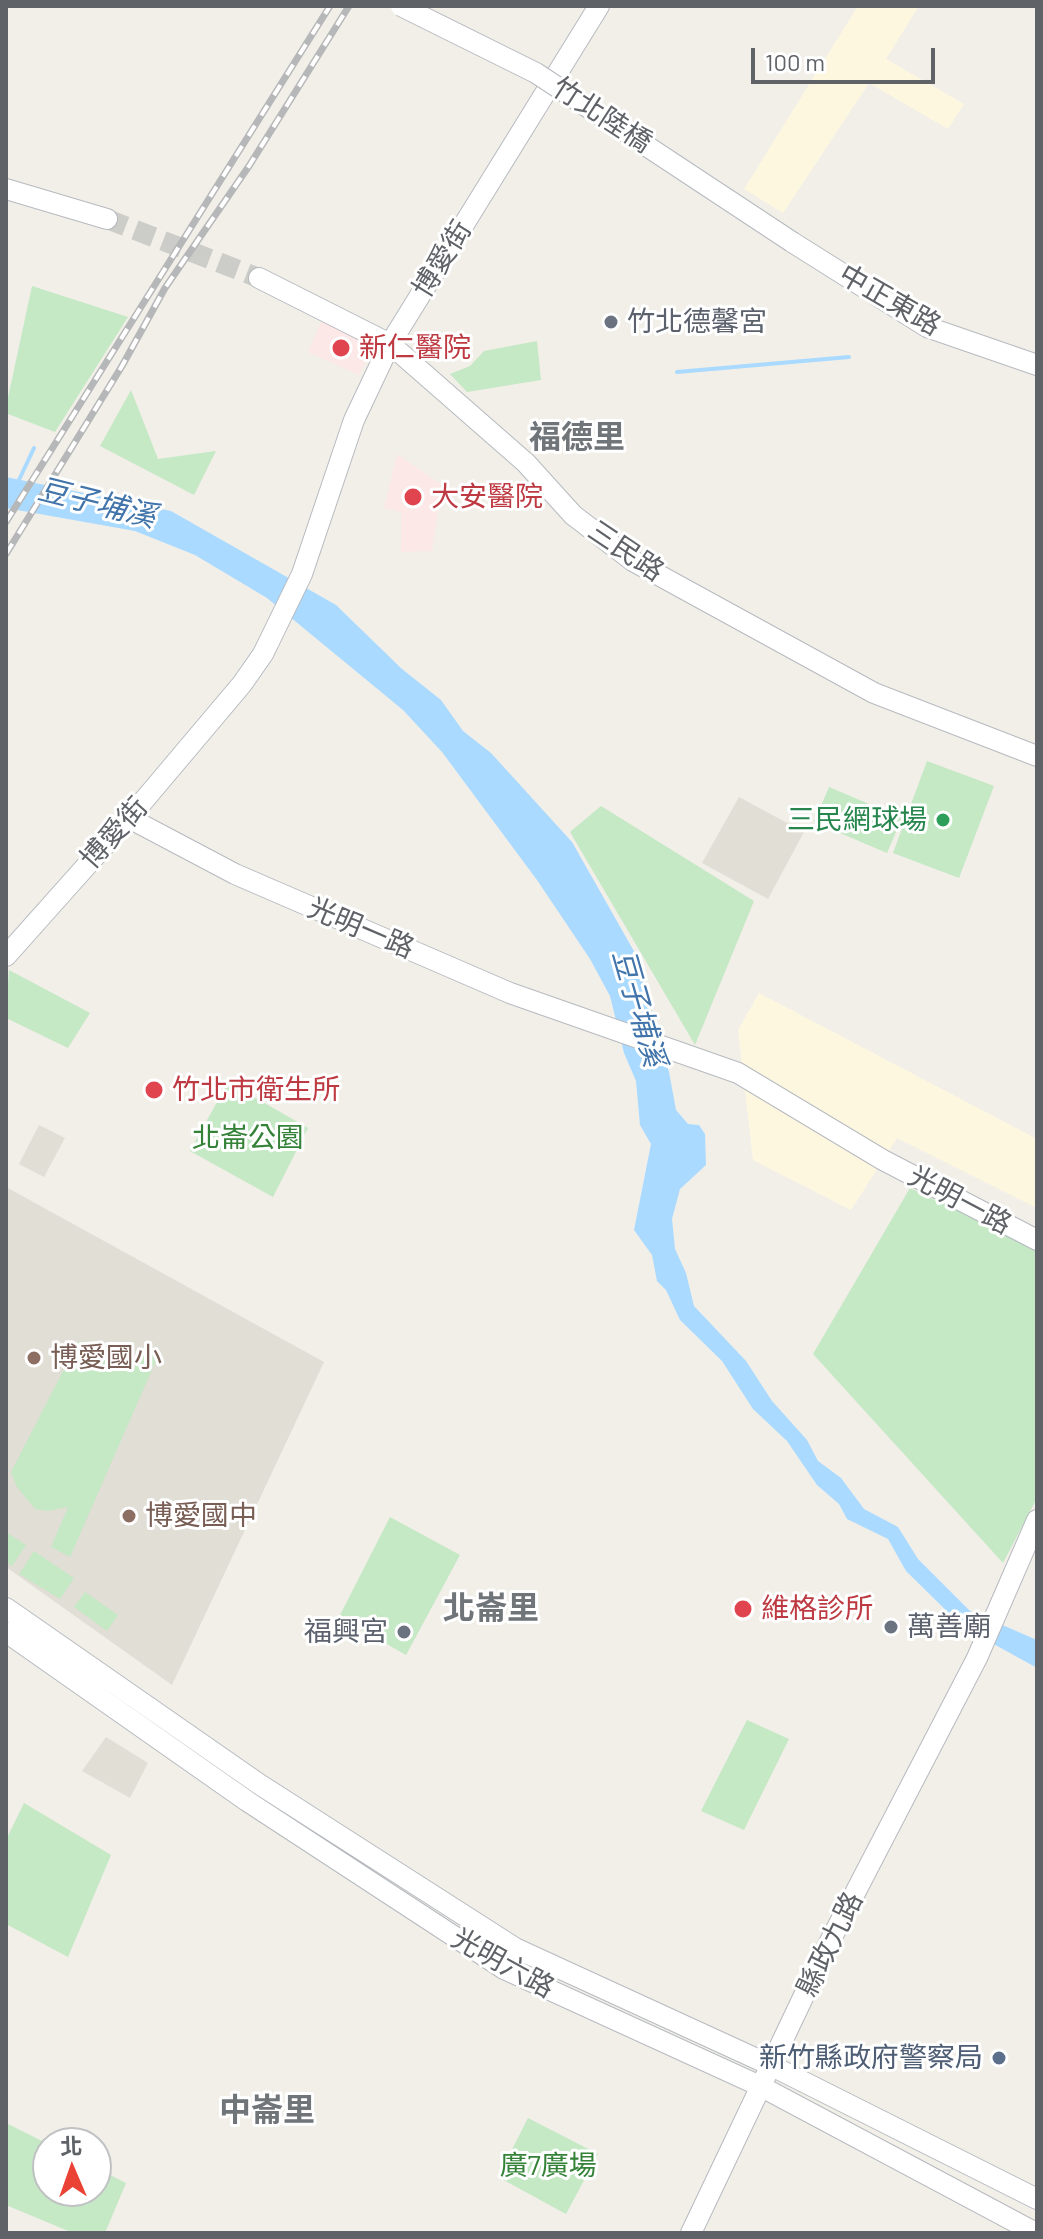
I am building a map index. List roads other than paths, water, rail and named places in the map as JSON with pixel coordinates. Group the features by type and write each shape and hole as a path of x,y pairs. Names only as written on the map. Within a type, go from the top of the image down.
{"street":[{"name":"竹北陸橋","path":"401,6 536,73 792,242"},
{"name":"博愛街","path":"6,956 129,818 242,684 276,631 302,574 354,420 390,344 599,6"},
{"path":"6,189 107,219"},
{"name":"中正東路","path":"792,242 927,327 1037,365"},
{"name":"三民路","path":"259,278 390,344 526,463 573,515 633,561 874,693 1037,756"},
{"name":"光明一路","path":"129,818 235,874 510,993 717,1064 895,1166 1037,1240"},
{"name":"縣政九路","path":"691,2233 770,2065 977,1658 1037,1520"},
{"name":"光明六路","path":"6,1608 259,1784 515,1948 770,2065 1037,2199"},
{"name":"光明六路","path":"6,1632 247,1801 504,1969 760,2086 1036,2233"}],"water":[{"name":"豆子埔溪","path":"6,477 171,511 336,605 402,669 441,700 463,731 491,753 572,842 635,953 669,1072 676,1110 688,1124 699,1125 705,1134 706,1165 680,1189 672,1219 675,1249 686,1273 694,1306 746,1361 772,1401 807,1440 818,1461 841,1478 864,1509 898,1527 918,1559 970,1611 1037,1640 1037,1668 963,1627 906,1571 888,1539 847,1519 839,1504 817,1485 787,1441 753,1409 722,1361 680,1320 666,1290 657,1281 652,1255 634,1230 651,1144 640,1125 636,1081 624,1053 610,996 590,959 537,880 442,752 403,710 267,598 195,555 135,531 6,508"}],"waterway":[{"path":"677,372 849,357"},
{"path":"18,482 34,448"}],"tunnel":[{"path":"107,219 259,278"}],"railway":[{"path":"6,522 330,6"},
{"path":"6,554 122,366 165,288 249,166 349,6"}],"place":[{"name":"竹北德馨宮","path":"611,322"},
{"name":"新仁醫院","path":"341,348"},
{"name":"大安醫院","path":"413,497"},
{"name":"三民網球場","path":"943,820"},
{"name":"竹北市衛生所","path":"154,1090"},
{"name":"博愛國小","path":"34,1358"},
{"name":"博愛國中","path":"129,1516"},
{"name":"維格診所","path":"743,1609"},
{"name":"萬善廟","path":"891,1627"},
{"name":"福興宮","path":"404,1632"},
{"name":"新竹縣政府警察局","path":"999,2058"}],"district":[{"name":"福德里","path":"577,437"},
{"name":"北崙里","path":"491,1608"},
{"name":"中崙里","path":"267,2110"}],"park label":[{"name":"北崙公園","path":"248,1138"},
{"name":"廣7廣場","path":"548,2166"}]}
